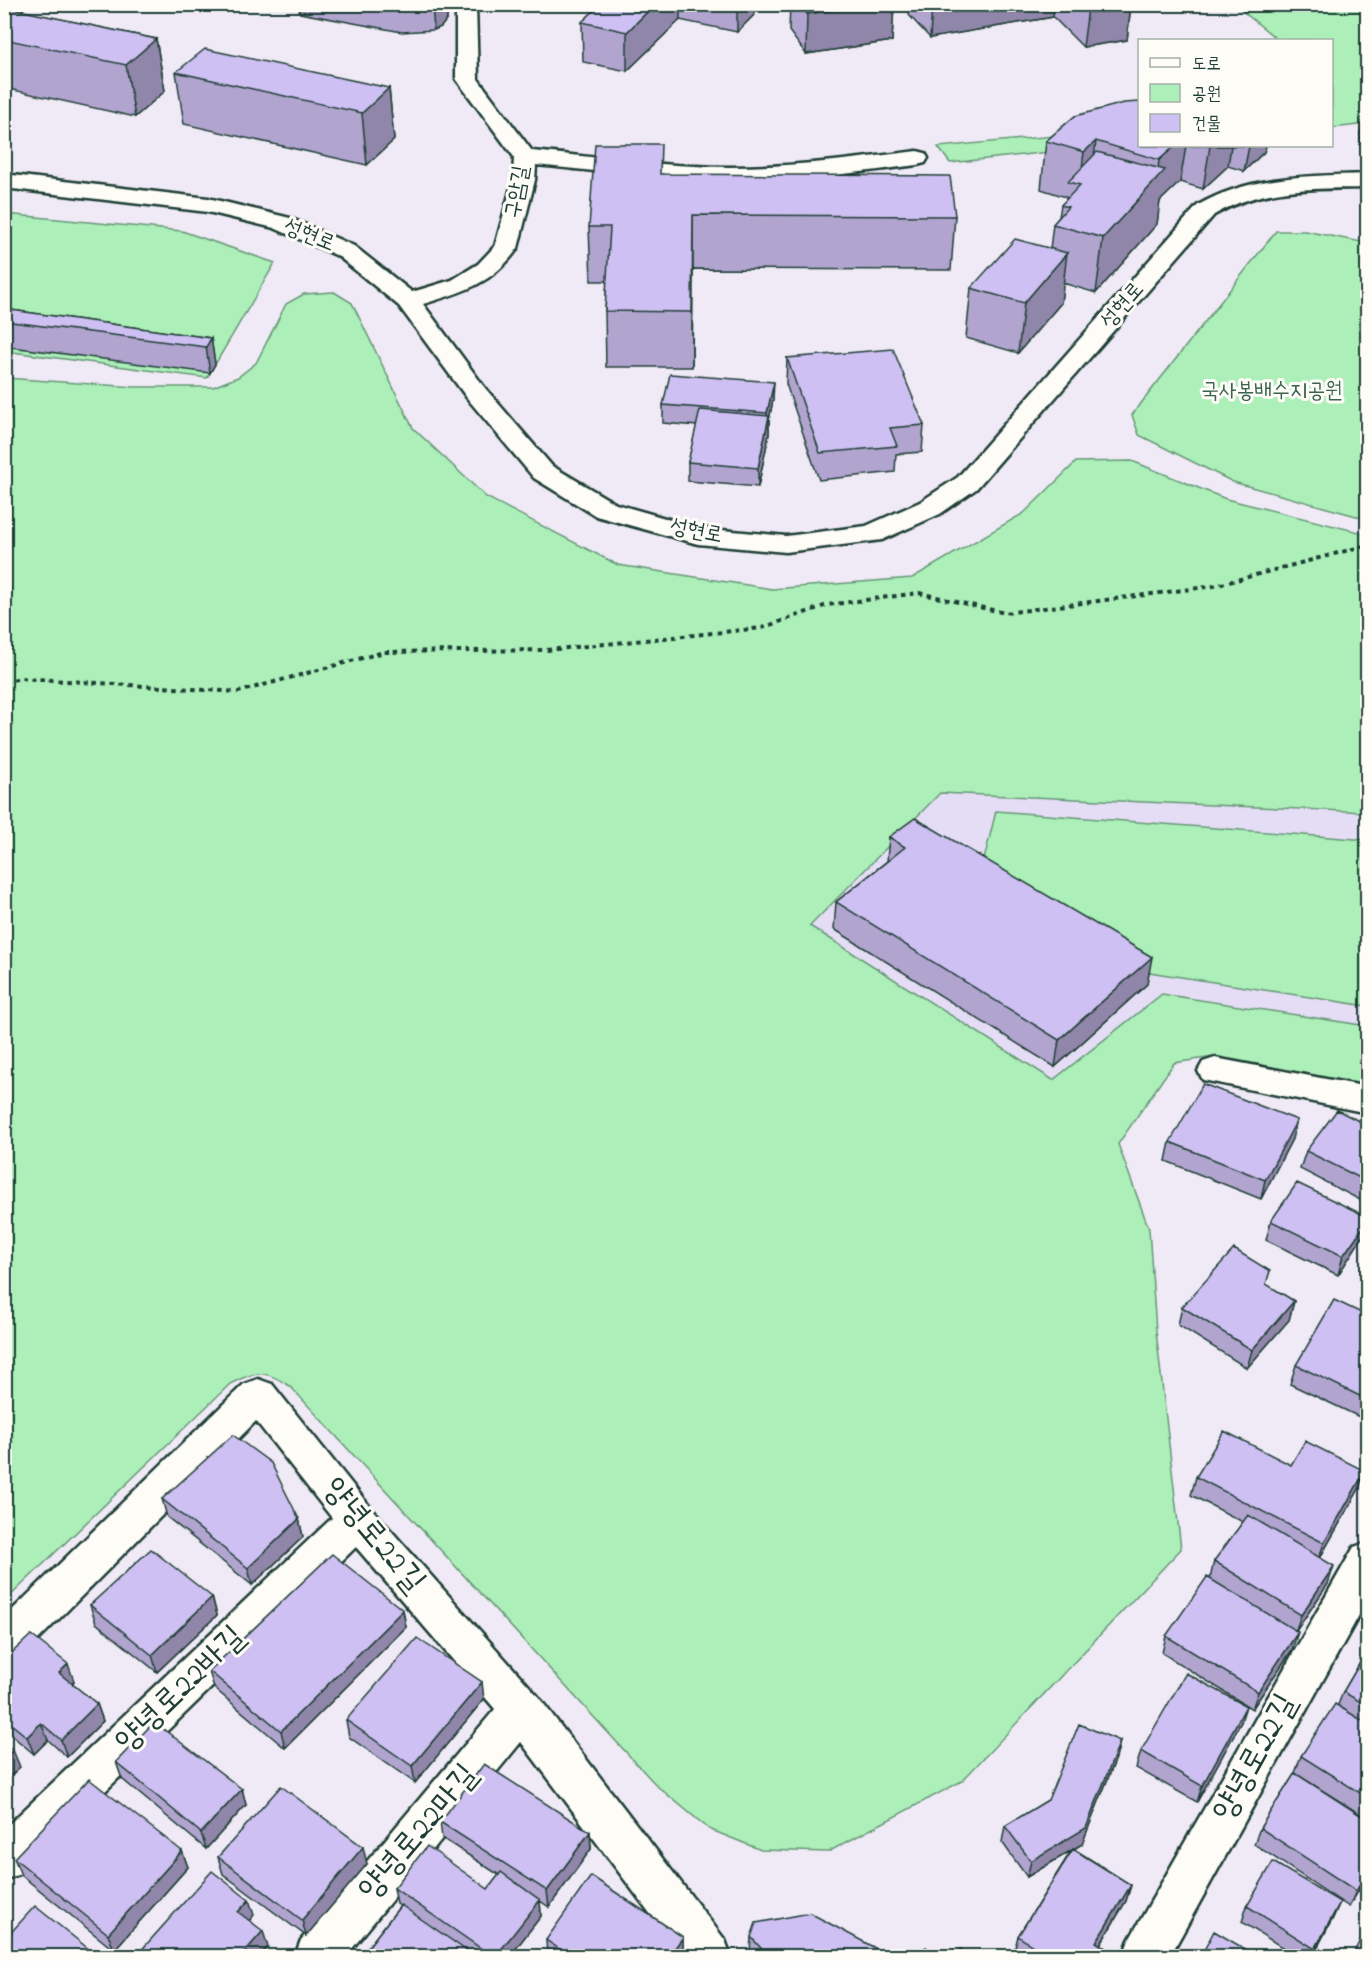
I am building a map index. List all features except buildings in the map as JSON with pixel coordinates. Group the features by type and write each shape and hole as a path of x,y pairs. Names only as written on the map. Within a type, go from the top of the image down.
{"street":[{"name":"구암길","path":"408,301 461,285 486,269 506,248 524,180 525,157 467,79 466,4"},
{"path":"525,157 633,170 730,174 814,171 916,158"},
{"name":"성현로","path":"4,181 207,206 282,224 346,251 408,301 476,393 543,471 606,510 698,536 786,544 872,534 930,508 968,483 1206,210 1221,200 1246,191 1275,185 1368,181"},
{"path":"1215,1071 1368,1100"},
{"name":"양녕로22길","path":"4,1646 258,1395 357,1520 522,1709 709,1956"},
{"name":"양녕로22바길","path":"4,1859 357,1520"},
{"name":"양녕로22길","path":"1145,1956 1368,1560"},
{"name":"양녕로22마길","path":"316,1956 522,1709"}],"path":[{"path":"4,682 20,678 238,692 384,652 547,650 762,628 828,605 919,593 1005,613 1214,586 1368,545"}],"shaded area":[{"path":"940,793 1367,812 1367,1026 1162,994 1053,1080 810,926"}],"green space":[{"path":"1235,5 1367,5 1367,124 1333,128 1333,39 1277,39"},
{"path":"1138,128 1138,142 950,163 938,147"},
{"path":"5,214 182,231 275,263 207,378 5,351"},
{"name":"국사봉배수지공원","path":"1276,231 1305,231 1367,243 1367,519 1233,482 1139,435 1132,415"},
{"path":"334,292 352,303 413,428 486,497 618,565 772,589 912,578 1024,513 1076,462 1132,461 1226,499 1367,534 1367,812 940,793 810,926 1053,1080 1162,994 1367,1026 1367,1085 1213,1057 1174,1063 1118,1144 1149,1229 1156,1331 1181,1549 962,1781 828,1852 761,1850 709,1829 657,1786 291,1387 275,1377 255,1374 230,1384 5,1601 5,378 135,387 213,387 238,377 256,363 286,304 304,294"},
{"path":"996,811 1367,840 1367,1006 1149,972 979,880"}]}
